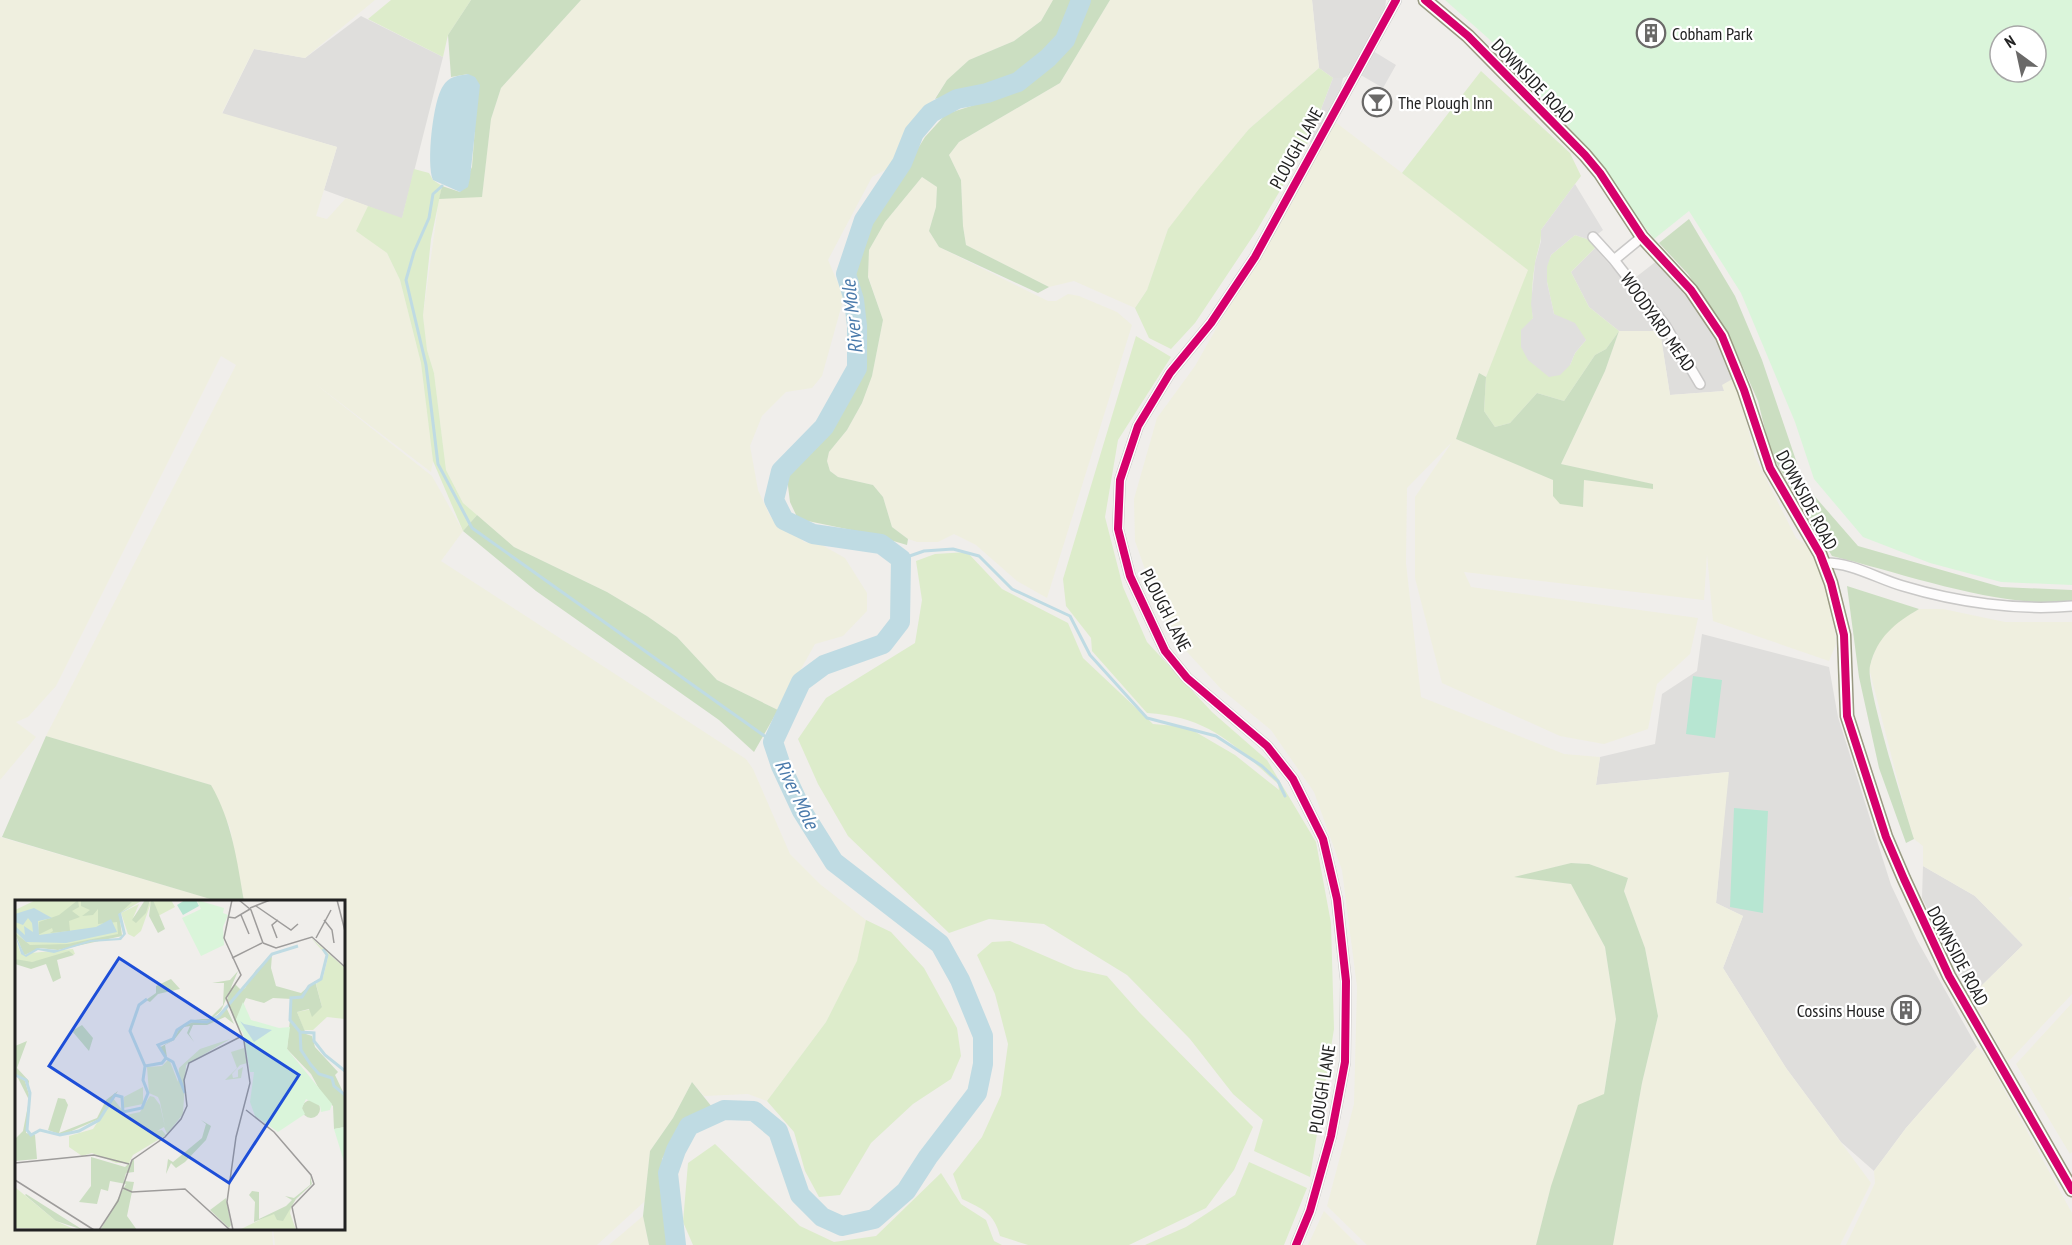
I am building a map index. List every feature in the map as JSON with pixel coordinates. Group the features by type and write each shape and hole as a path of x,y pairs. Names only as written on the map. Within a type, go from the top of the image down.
{"street":[{"name":"PLOUGH LANE","path":"1296,1245 1310,1210 1331,1136 1345,1062 1346,981 1337,899 1323,839 1293,779 1267,746 1187,678 1165,651 1130,576 1118,529 1120,480 1138,426 1170,373 1211,323 1256,257 1396,0"},
{"name":"DOWNSIDE ROAD","path":"1425,0 1468,36 1585,155 1600,173 1642,237 1691,290 1718,329 1741,381 1770,468 1824,563 1843,622 1847,716 1886,837 1949,976 2072,1190"},
{"name":"WOODYARD MEAD","path":"1593,237 1665,325 1700,384"},
{"name":"WOODYARD MEAD","path":"1614,260 1642,237"},
{"path":"1824,563 1844,566 1905,587 1977,601 2044,609 2072,606"}],"shaded area":[{"path":"1312,0 1386,0 1385,9 1352,73 1343,78 1333,78 1319,68"},
{"path":"361,16 443,57 402,219 324,190 337,147 222,114 254,49 305,58"},
{"path":"1373,51 1396,65 1383,88 1359,74"},
{"path":"1333,78 1343,78 1340,91 1312,144 1309,141"},
{"path":"1575,184 1603,230 1590,240 1575,235 1551,255 1547,267 1547,282 1554,314 1575,323 1586,340 1575,353 1570,365 1560,375 1549,377 1528,360 1521,347 1521,330 1533,318 1531,304 1541,230"},
{"path":"1595,248 1627,284 1658,260 1673,274 1720,338 1736,377 1724,391 1670,395 1660,331 1619,331 1589,307 1571,272"},
{"path":"1702,634 1829,667 1838,717 1891,885 1917,940 1977,1047 1906,1128 1874,1171 1841,1142 1786,1068 1723,968 1743,916 1716,903 1728,772 1596,785 1600,757 1655,744 1662,694 1697,671"},
{"path":"1923,866 1975,896 2023,945 1971,996 1922,898"}],"green space":[{"path":"0,0 375,0 305,58 254,49 222,113 337,147 316,216 327,219 346,198 368,206 357,231 387,253 400,280 421,363 433,461 431,472 313,382 432,476 463,531 441,561 746,759 753,769 790,854 821,885 866,920 858,961 826,1022 767,1101 748,1094 704,1096 692,1082 673,1118 650,1151 645,1201 597,1245 275,1245 273,1230 345,1230 345,900 244,900 230,828 211,785 46,736 236,365 221,356 56,686 28,717 16,722 36,737 0,780"},
{"path":"391,0 471,0 448,35 443,57 368,19"},
{"path":"471,0 581,0 501,88 491,119 482,197 439,199 442,186 460,192 472,167 475,127 468,74 451,77 448,35"},
{"path":"581,0 1053,0 1041,21 1014,41 969,60 947,80 887,169 872,177 828,260 844,297 822,376 812,388 786,392 762,416 750,446 758,490 770,516 783,529 794,531 804,542 822,545 845,558 867,593 867,611 843,636 815,644 778,710 717,680 677,637 647,616 607,592 514,547 463,503 446,470 434,373 427,350 423,316 439,199 482,196 491,119 501,88"},
{"path":"1053,0 1072,0 1058,39 1035,64 1013,79 935,99 947,80 969,60 1014,41 1041,21"},
{"path":"1088,0 1110,0 1060,83 959,142 949,155 961,180 966,245 1049,287 1038,293 939,247 929,231 936,207 937,187 922,177 885,222 869,250 868,277 883,320 872,376 862,403 847,430 829,452 827,461 830,471 838,477 873,485 883,497 892,527 908,539 907,545 866,533 798,519 790,502 787,478 861,379 864,330 852,277 860,248 879,211 925,137 946,114 1006,95 1041,72 1070,45"},
{"path":"1110,0 1312,0 1319,68 1249,129 1168,229 1147,290 1135,308 1074,281 1049,287 966,245 961,180 949,155 959,142 1060,83"},
{"path":"1445,0 2072,0 2072,585 2001,582 1930,563 1863,537 1814,479 1795,422 1741,293 1689,211 1654,239 1567,125 1489,39"},
{"path":"1319,68 1333,78 1309,141 1257,230 1195,323 1171,349 1149,338 1135,308 1147,290 1168,229 1249,129"},
{"path":"1481,71 1570,153 1581,176 1541,230 1533,284 1533,318 1528,326 1570,365 1575,353 1586,340 1554,314 1547,282 1547,265 1551,255 1575,235 1590,240 1595,248 1571,272 1589,307 1619,331 1606,349 1595,355 1564,401 1537,393 1510,423 1495,427 1484,411 1486,377 1528,270 1402,173"},
{"path":"1334,121 1529,270 1486,377 1479,373 1456,439 1554,480 1553,496 1583,507 1584,480 1653,488 1652,484 1561,464 1605,371 1619,331 1660,331 1670,395 1724,391 1722,385 1736,377 1755,457 1796,538 1813,550 1832,602 1836,644 1829,661 1713,621 1707,554 1704,600 1464,572 1471,587 1698,618 1690,654 1657,684 1648,729 1604,744 1560,736 1442,683 1415,578 1415,497 1452,442 1407,488 1406,563 1421,697 1564,754 1600,757 1596,785 1729,772 1716,903 1743,916 1723,968 1786,1068 1871,1183 1840,1245 1613,1245 1642,1083 1658,1016 1645,948 1624,891 1628,878 1589,864 1571,863 1516,877 1571,884 1605,947 1616,1019 1604,1094 1551,1186 1536,1245 1367,1245 1327,1206 1354,1104 1357,987 1342,870 1314,792 1271,730 1221,689 1178,642 1158,606 1135,541 1134,499 1157,418 1195,366"},
{"path":"414,169 429,173 433,180 442,186 431,239 423,316 427,350 434,373 446,470 463,503 477,515 463,531 433,461 421,363 400,280 387,253 356,231 368,206 402,218"},
{"path":"922,177 937,187 936,207 929,231 939,247 1048,301 1056,301 1068,294 1079,296 1117,312 1132,325 1047,598 1017,581 976,545 954,534 938,542 917,542 908,539 892,527 883,497 873,485 838,477 830,471 827,461 829,452 847,430 862,403 872,376 883,320 868,276 869,250 885,222"},
{"path":"1689,219 1735,296 1762,360 1804,484 1858,546 2001,587 2072,590 2072,602 2014,600 1983,595 1832,556 1771,454 1758,401 1731,340 1688,274 1659,243"},
{"path":"1619,331 1605,371 1561,464 1653,484 1653,489 1584,480 1583,507 1560,504 1553,496 1553,480 1456,439 1479,373 1486,377 1484,411 1495,427 1510,423 1537,393 1564,401 1595,355 1606,349"},
{"path":"1136,336 1171,357 1118,440 1105,517 1123,587 1147,642 1212,712 1267,760 1316,842 1331,923 1334,1029 1310,1177 1254,1151 1263,1120 1233,1094 1190,1039 1127,975 1044,924 989,919 949,933 848,836 818,784 798,739 826,698 915,643 922,600 916,561 935,554 967,552 1002,589 1068,623 1083,658 1153,724 1187,727 1235,755 1279,790 1278,784 1220,735 1188,720 1147,713 1092,651 1091,638 1066,606 1063,579"},
{"path":"477,515 514,547 607,592 647,616 677,637 717,680 778,710 754,752 719,720 536,591 463,531"},
{"path":"1847,586 1919,609 1888,632 1877,647 1870,666 1870,678 1880,722 1914,839 1906,843 1879,768 1859,677"},
{"path":"1919,609 1943,609 2005,622 2072,622 2072,896 2069,898 2072,902 2072,994 2008,1062 1971,996 2023,945 1975,896 1923,866 1923,846 1914,839 1907,817 1869,668 1878,642 1893,624"},
{"path":"1693,676 1722,680 1715,738 1686,734"},
{"path":"46,736 211,785 229,827 244,900 214,900 2,837"},
{"path":"1734,808 1768,811 1763,913 1730,907"},
{"path":"0,837 214,900 15,900 15,1230 272,1230 273,1245 0,1245"},
{"path":"1571,863 1589,864 1628,878 1624,891 1645,948 1658,1016 1642,1083 1613,1245 1536,1245 1551,1186 1578,1105 1604,1094 1616,1019 1605,947 1571,884 1514,877"},
{"path":"866,920 891,932 924,968 957,1028 961,1056 951,1079 913,1104 871,1143 840,1195 819,1197 805,1171 794,1132 767,1101 826,1022 857,961"},
{"path":"1010,941 1075,969 1107,976 1139,1012 1253,1127 1234,1170 1206,1208 1129,1245 1028,1245 1000,1236 998,1228 987,1213 962,1199 953,1174 982,1137 1001,1095 1008,1044 995,994 977,955 992,942"},
{"path":"2072,1003 2072,1152 2070,1154 2016,1064"},
{"path":"1977,1047 1986,1057 2072,1213 2072,1245 1846,1245 1875,1183 1874,1171 1906,1128"},
{"path":"692,1082 712,1107 686,1119 662,1159 662,1203 668,1245 649,1245 643,1216 650,1151 673,1118"},
{"path":"715,1144 800,1226 834,1242 876,1236 941,1173 961,1204 986,1220 994,1241 1002,1245 693,1245 683,1222 688,1163"},
{"path":"1249,1162 1307,1188 1284,1245 1145,1245 1186,1227 1235,1195"},
{"path":"1324,1211 1358,1245 1308,1245"},
{"path":"643,1216 649,1245 609,1245"}],"water":[{"path":"468,74 475,77 480,85 470,178 468,187 460,192 433,180 430,147 439,93 451,78"}],"waterway":[{"name":"River Mole","path":"676,1245 668,1173 676,1150 689,1126 724,1110 754,1111 778,1131 800,1195 822,1217 842,1226 874,1219 906,1191 928,1157 977,1093 983,1064 983,1036 960,980 940,944 834,862 802,811 781,766 773,742 801,682 824,665 883,644 900,622 901,559 881,544 813,534 784,520 774,500 781,471 824,427 857,368 857,326 854,300 846,274 864,220 902,163 914,133 931,113 957,99 987,93 1018,82 1048,58 1065,40 1081,0"},
{"path":"442,186 433,194 429,218 414,252 406,280 426,365 438,464 472,528 773,742"},
{"path":"901,559 924,551 953,549 979,556 1012,589 1070,616 1090,655 1147,718 1216,736 1262,766 1278,781 1285,796"}],"cycle path":[{"path":"1296,1245 1310,1211 1331,1136 1345,1062 1346,981 1337,899 1323,839 1293,779 1267,746 1187,678 1165,651 1130,576 1118,529 1120,480 1138,426 1170,373 1211,323 1255,257 1396,0"},
{"path":"1425,0 1468,36 1585,155 1600,173 1642,237 1691,290 1722,336 1744,390 1770,468 1820,554 1831,583 1844,635 1847,716 1886,837 1949,976 2072,1190"}],"place":[{"name":"Cobham Park","path":"1651,33"},
{"name":"The Plough Inn","path":"1377,102"},
{"name":"Cossins House","path":"1906,1010"}]}
